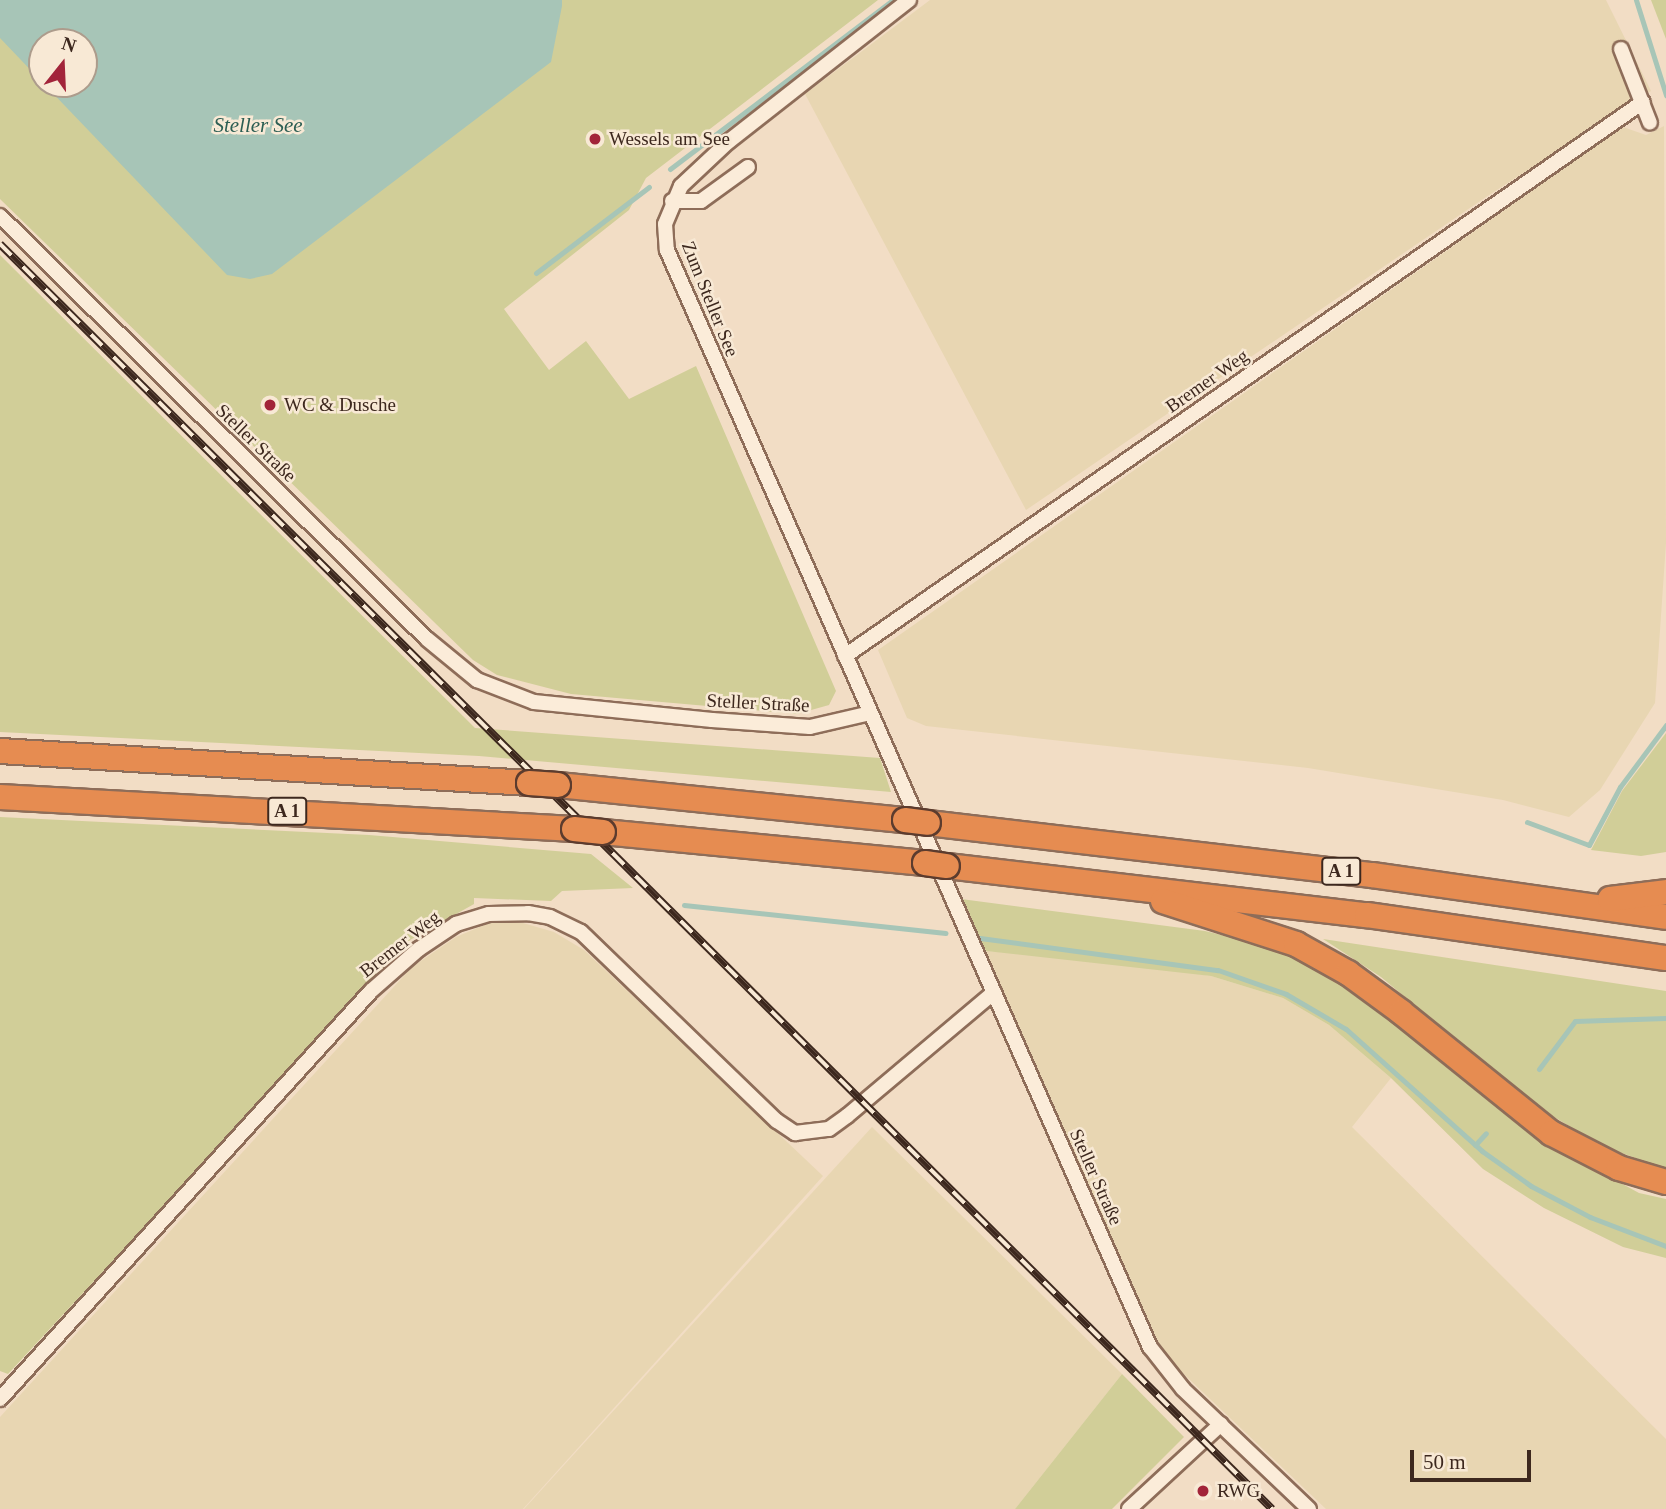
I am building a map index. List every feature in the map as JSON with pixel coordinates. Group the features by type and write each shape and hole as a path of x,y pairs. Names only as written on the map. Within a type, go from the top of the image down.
{"highway":[{"name":"A 1","path":"0,751 558,785 916,821 1666,916"},
{"name":"A 1","path":"0,797 603,832 936,864 1106,883 1666,958"},
{"path":"1106,883 1296,944 1348,973 1401,1012 1551,1133 1619,1168 1666,1182"},
{"path":"1574,903 1666,892"}],"street":[{"path":"672,201 681,186 729,141 909,0"},
{"path":"1621,50 1650,123"},
{"name":"Bremer Weg","path":"845,656 1643,102"},
{"path":"672,201 701,201 748,167"},
{"name":"Zum Steller See","path":"672,201 665,224 671,262 845,656"},
{"name":"Steller Straße","path":"0,216 427,639 477,680 534,702 712,720 810,727 870,713 1150,1347 1164,1369 1309,1509"},
{"path":"845,656 870,713"},
{"name":"Bremer Weg","path":"0,1399 371,990 456,924 489,914 528,913 550,917 581,932 778,1121 795,1133 829,1129 994,992"},
{"path":"1129,1509 1221,1424"}],"shaded area":[{"path":"0,0 878,0 646,178 629,210 504,309 549,370 586,341 629,399 696,366 836,691 829,705 797,714 571,694 497,675 473,660 0,199"},
{"path":"930,0 1606,0 1651,91 1486,197 1026,510 805,94"},
{"path":"1651,0 1666,0 1666,39"},
{"path":"1664,126 1666,543 1655,703 1600,790 1569,817 1503,800 1308,768 926,726 907,718 878,650 1623,127 1646,135"},
{"path":"0,255 475,728 880,758 891,792 479,756 0,732"},
{"path":"1666,733 1666,852 1641,856 1591,850 1622,791"},
{"path":"0,817 369,835 591,854 633,888 562,891 551,901 474,898 474,904 410,940 8,1374 0,1371"},
{"path":"961,899 1205,931 1283,950 1353,987 1564,1152 1639,1193 1666,1199 1666,1258 1623,1247 1544,1208 1483,1169 1391,1078 1329,1025 1283,998 1211,976 986,951"},
{"path":"489,923 523,923 554,932 584,950 823,1176 523,1509 0,1509 0,1417 412,967 456,937"},
{"path":"1323,939 1666,991 1666,1169 1602,1146 1536,1106 1381,977"},
{"path":"986,951 1115,961 1211,976 1283,998 1329,1025 1391,1078 1352,1127 1666,1439 1666,1509 1326,1509 1169,1360 1150,1328"},
{"path":"872,1127 1122,1374 1015,1509 524,1509"},
{"path":"1122,1374 1184,1437 1112,1509 1015,1509"}],"water":[{"name":"Steller See","path":"0,0 562,0 551,62 272,274 250,279 227,275 57,98 98,98 98,28 28,28 28,67 0,38"}],"waterway":[{"path":"670,169 893,0"},
{"path":"1636,0 1666,95"},
{"path":"536,273 649,187"},
{"path":"1527,822 1589,845 1620,787 1666,725"},
{"path":"684,905 946,933"},
{"path":"980,938 1218,970 1286,994 1346,1029 1482,1151 1531,1186 1590,1217 1666,1246"},
{"path":"1539,1069 1575,1021 1666,1018"},
{"path":"1475,1145 1486,1133"}],"railway":[{"path":"0,244 1272,1509"}],"place":[{"name":"Wessels am See","path":"595,139"},
{"name":"WC & Dusche","path":"270,405"},
{"name":"RWG","path":"1203,1491"}]}
